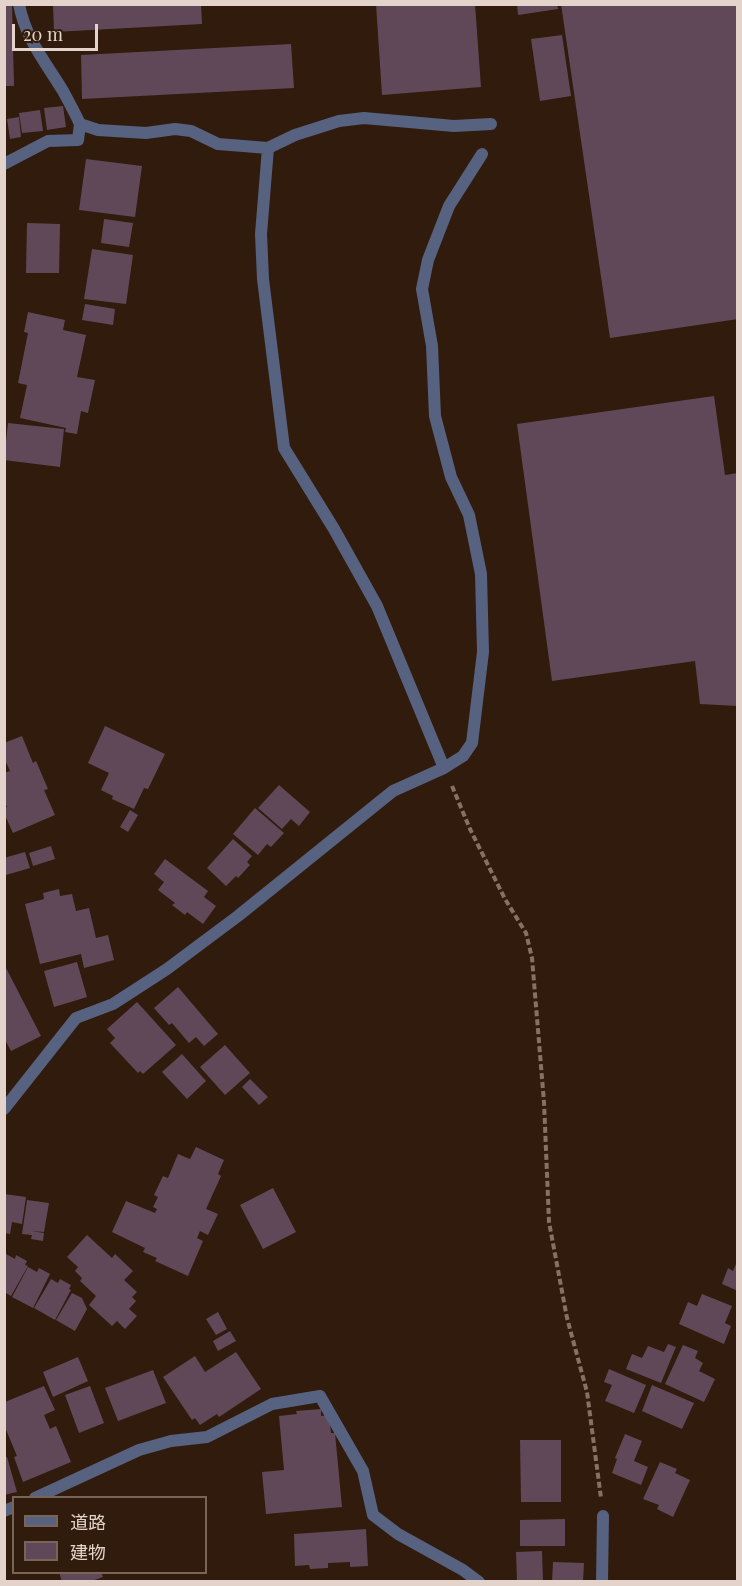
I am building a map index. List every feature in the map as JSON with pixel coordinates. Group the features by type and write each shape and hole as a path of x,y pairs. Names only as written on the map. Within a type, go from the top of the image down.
{"street":[{"path":"4,164 48,141 78,140 80,124 62,90 39,56 21,15 19,4"},
{"path":"80,124 98,130 146,133 175,129 191,130 218,144 268,148 295,135 347,120 364,118 454,126 491,124"},
{"path":"268,148 261,234 263,279 284,448 334,529 377,606 444,768"},
{"path":"4,1109 76,1018 113,1004 167,969 238,916 393,791 444,768 463,756 472,743 483,652 481,574 469,516 451,477 435,416 432,346 422,289 428,260 449,206 482,154"},
{"path":"38,1496 139,1450 171,1442 207,1437 272,1404 320,1396 363,1471 373,1515 398,1534 464,1570 479,1581"},
{"path":"602,1581 603,1516"}],"path":[{"path":"444,768 470,829 505,899 526,933 530,950 544,1101 549,1222 567,1318 587,1392 603,1516"}],"building":[{"path":"4,4 12,4 14,86 4,86"},
{"path":"53,4 201,4 202,24 54,32"},
{"path":"376,4 475,4 481,87 382,95"},
{"path":"517,4 557,4 558,9 518,15"},
{"path":"561,4 738,4 738,319 610,338"},
{"path":"562,35 571,96 540,101 531,39"},
{"path":"291,44 294,88 82,99 81,55"},
{"path":"63,106 66,127 47,130 44,108"},
{"path":"40,110 43,131 22,133 19,113"},
{"path":"19,117 21,137 10,139 7,119"},
{"path":"86,159 142,166 135,217 79,210"},
{"path":"104,219 133,223 129,247 101,243"},
{"path":"27,223 60,224 59,273 26,273"},
{"path":"92,249 133,255 126,304 84,299"},
{"path":"85,304 115,309 113,325 82,320"},
{"path":"28,312 65,320 63,330 86,335 77,377 95,380 88,413 81,411 77,434 65,432 66,428 20,418 27,385 18,383 28,333 24,332"},
{"path":"714,396 725,475 738,473 738,706 700,704 695,661 552,681 517,424"},
{"path":"8,423 64,429 60,467 4,460"},
{"path":"105,726 165,754 148,789 144,788 134,809 112,799 113,796 101,790 109,773 88,763"},
{"path":"22,736 33,763 36,761 48,789 44,790 55,815 13,833 4,813 4,808 7,807 4,801 4,773 10,771 4,758 4,743"},
{"path":"279,785 310,812 299,826 291,819 282,829 258,808"},
{"path":"255,808 284,833 271,847 267,844 258,855 233,834"},
{"path":"130,810 138,815 128,832 120,827"},
{"path":"233,839 252,856 247,862 250,865 238,878 236,876 226,886 207,868"},
{"path":"51,846 55,859 33,866 29,853"},
{"path":"25,852 30,868 6,875 4,858"},
{"path":"165,859 208,891 204,897 216,906 203,924 187,912 185,915 172,905 175,903 158,890 164,882 154,874"},
{"path":"59,889 60,896 72,894 76,911 89,908 96,938 108,935 114,960 84,968 81,954 40,964 25,904 44,899 43,893"},
{"path":"77,962 87,997 54,1007 44,971"},
{"path":"4,964 41,1036 11,1051 4,1038"},
{"path":"178,987 218,1034 204,1046 196,1037 189,1043 172,1023 169,1025 154,1008"},
{"path":"137,1002 176,1045 143,1074 140,1071 138,1073 110,1043 115,1038 107,1029"},
{"path":"225,1045 250,1073 225,1095 200,1067"},
{"path":"182,1054 206,1081 187,1099 162,1072"},
{"path":"250,1079 268,1097 259,1105 242,1087"},
{"path":"196,1147 224,1160 218,1174 221,1176 206,1209 218,1214 208,1235 200,1231 197,1238 203,1241 188,1276 155,1261 157,1258 143,1252 145,1248 112,1232 126,1201 155,1213 157,1209 153,1207 158,1197 154,1195 163,1176 168,1178 178,1154 190,1159"},
{"path":"273,1188 296,1232 263,1249 240,1205"},
{"path":"4,1194 26,1197 22,1224 12,1222 10,1234 4,1233"},
{"path":"27,1200 49,1203 44,1232 31,1231 44,1233 43,1241 31,1239 32,1235 22,1234"},
{"path":"87,1235 112,1258 115,1254 133,1271 124,1280 137,1292 132,1297 136,1301 129,1309 137,1316 125,1329 117,1321 112,1326 89,1305 96,1296 80,1281 82,1278 75,1271 78,1267 67,1257"},
{"path":"6,1254 15,1259 16,1255 27,1261 25,1265 28,1266 11,1296 4,1292"},
{"path":"738,1259 738,1291 722,1284 728,1268 733,1271"},
{"path":"28,1267 37,1272 39,1268 50,1274 33,1308 12,1297"},
{"path":"51,1279 58,1283 60,1279 71,1285 69,1289 71,1290 55,1320 34,1308"},
{"path":"72,1293 82,1298 87,1309 75,1331 56,1320"},
{"path":"702,1294 732,1306 725,1323 731,1326 724,1344 679,1324 688,1302 697,1306"},
{"path":"218,1312 227,1329 216,1335 206,1319"},
{"path":"230,1331 236,1341 218,1351 213,1341"},
{"path":"668,1344 676,1347 661,1383 626,1369 632,1354 642,1358 648,1346 664,1352"},
{"path":"683,1345 698,1351 695,1358 703,1363 699,1371 715,1379 704,1402 665,1384"},
{"path":"236,1352 261,1389 219,1417 217,1414 200,1425 195,1418 192,1420 163,1377 195,1356 205,1372"},
{"path":"78,1357 88,1381 53,1397 43,1372"},
{"path":"609,1369 646,1385 634,1413 605,1401 612,1385 604,1382"},
{"path":"153,1370 166,1403 118,1421 105,1388"},
{"path":"652,1385 694,1403 682,1429 642,1411"},
{"path":"44,1386 55,1410 44,1415 50,1429 56,1426 71,1462 23,1482 14,1457 17,1456 4,1425 5,1402"},
{"path":"90,1386 104,1423 79,1433 65,1395"},
{"path":"321,1409 321,1416 329,1415 331,1433 335,1433 342,1507 266,1514 262,1472 284,1470 279,1416 297,1414 296,1411"},
{"path":"625,1434 642,1441 634,1461 648,1467 641,1485 612,1473 617,1459 615,1458"},
{"path":"520,1440 561,1440 561,1502 521,1502"},
{"path":"7,1457 17,1492 4,1495 4,1458"},
{"path":"660,1462 677,1469 675,1473 690,1480 673,1517 657,1509 659,1505 643,1499"},
{"path":"565,1519 565,1546 520,1546 520,1520"},
{"path":"366,1529 368,1566 350,1567 350,1562 328,1563 328,1568 310,1569 309,1565 295,1566 294,1534"},
{"path":"542,1551 543,1582 517,1582 516,1552"},
{"path":"553,1562 584,1563 583,1582 552,1582"},
{"path":"60,1574 102,1574 103,1577 89,1582 62,1582"}]}
